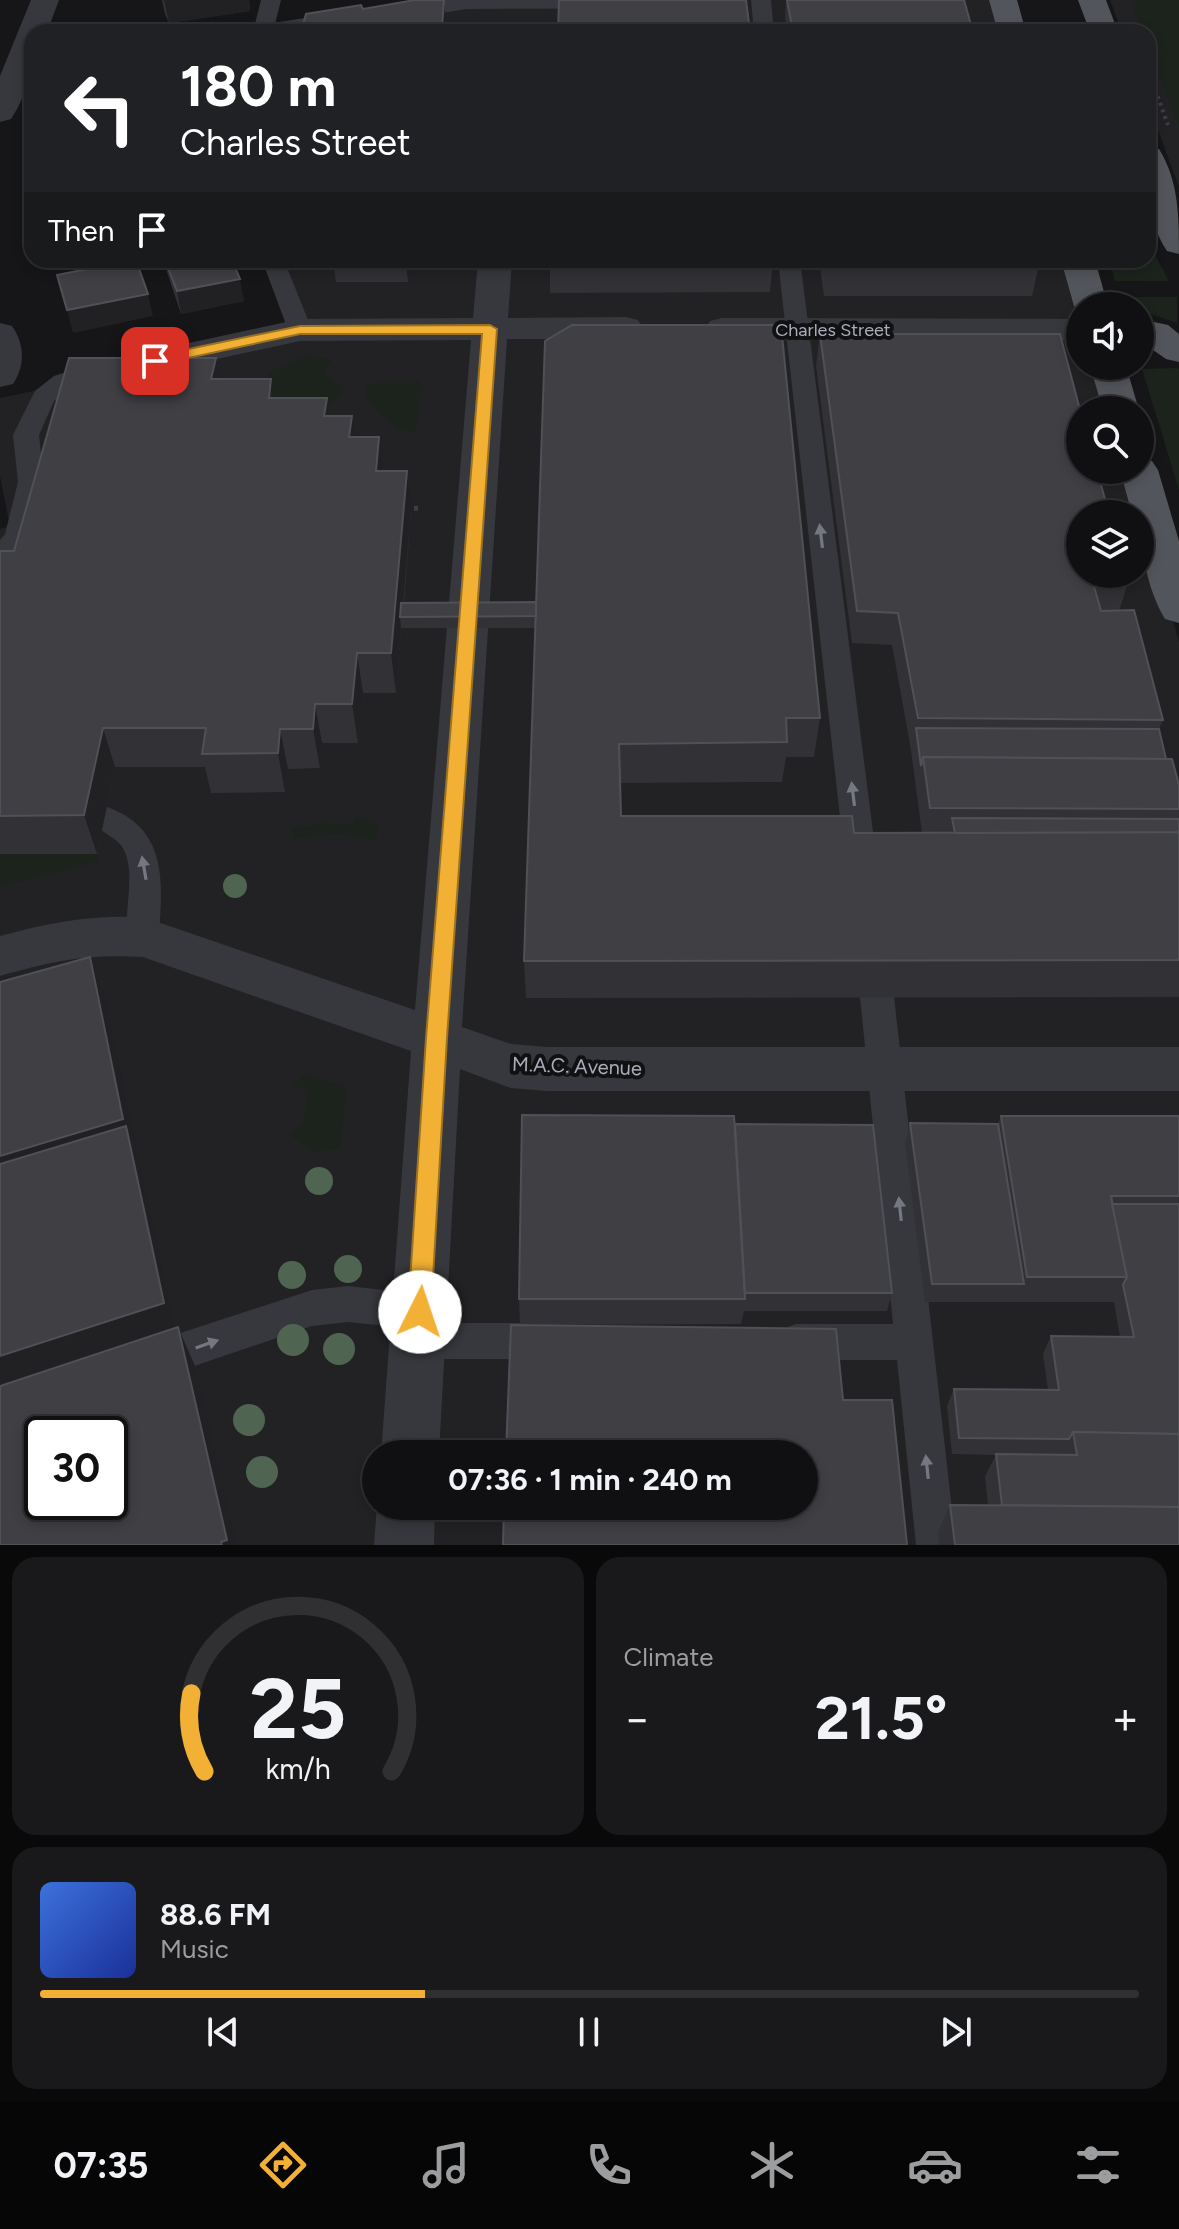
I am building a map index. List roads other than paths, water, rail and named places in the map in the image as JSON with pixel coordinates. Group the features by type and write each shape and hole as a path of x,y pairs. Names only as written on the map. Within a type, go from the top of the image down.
{"main road":[{"path":"1003,0 1010,24"},
{"path":"1092,0 1101,24"},
{"path":"1156,179 1179,244"},
{"path":"1080,268 1087,292"},
{"path":"1154,333 1179,351"},
{"path":"1143,484 1179,609"}],"street":[{"path":"36,24 45,0"},
{"path":"321,24 447,3 510,0 687,11 729,0"},
{"path":"508,24 510,0"},
{"path":"0,113 24,56"},
{"path":"411,1440 437,1038 494,268"},
{"name":"Charles Street","path":"63,381 300,330 1066,330"},
{"path":"0,334 4,352 3,373 0,376"},
{"name":"M.A.C. Avenue","path":"0,956 54,941 96,935 143,937 511,1066 547,1069 1179,1069"},
{"path":"404,1545 405,1520"}],"lane":[{"path":"265,24 271,0"},
{"path":"761,0 763,24"},
{"path":"276,268 300,330"},
{"path":"790,268 862,871"},
{"path":"0,555 18,538 31,482 26,435 44,397 63,381"},
{"path":"104,818 130,832 144,862 143,937"},
{"path":"877,997 936,1545"},
{"path":"112,1375 312,1308 348,1304 419,1326 586,1342"},
{"path":"758,1342 914,1342"}]}
